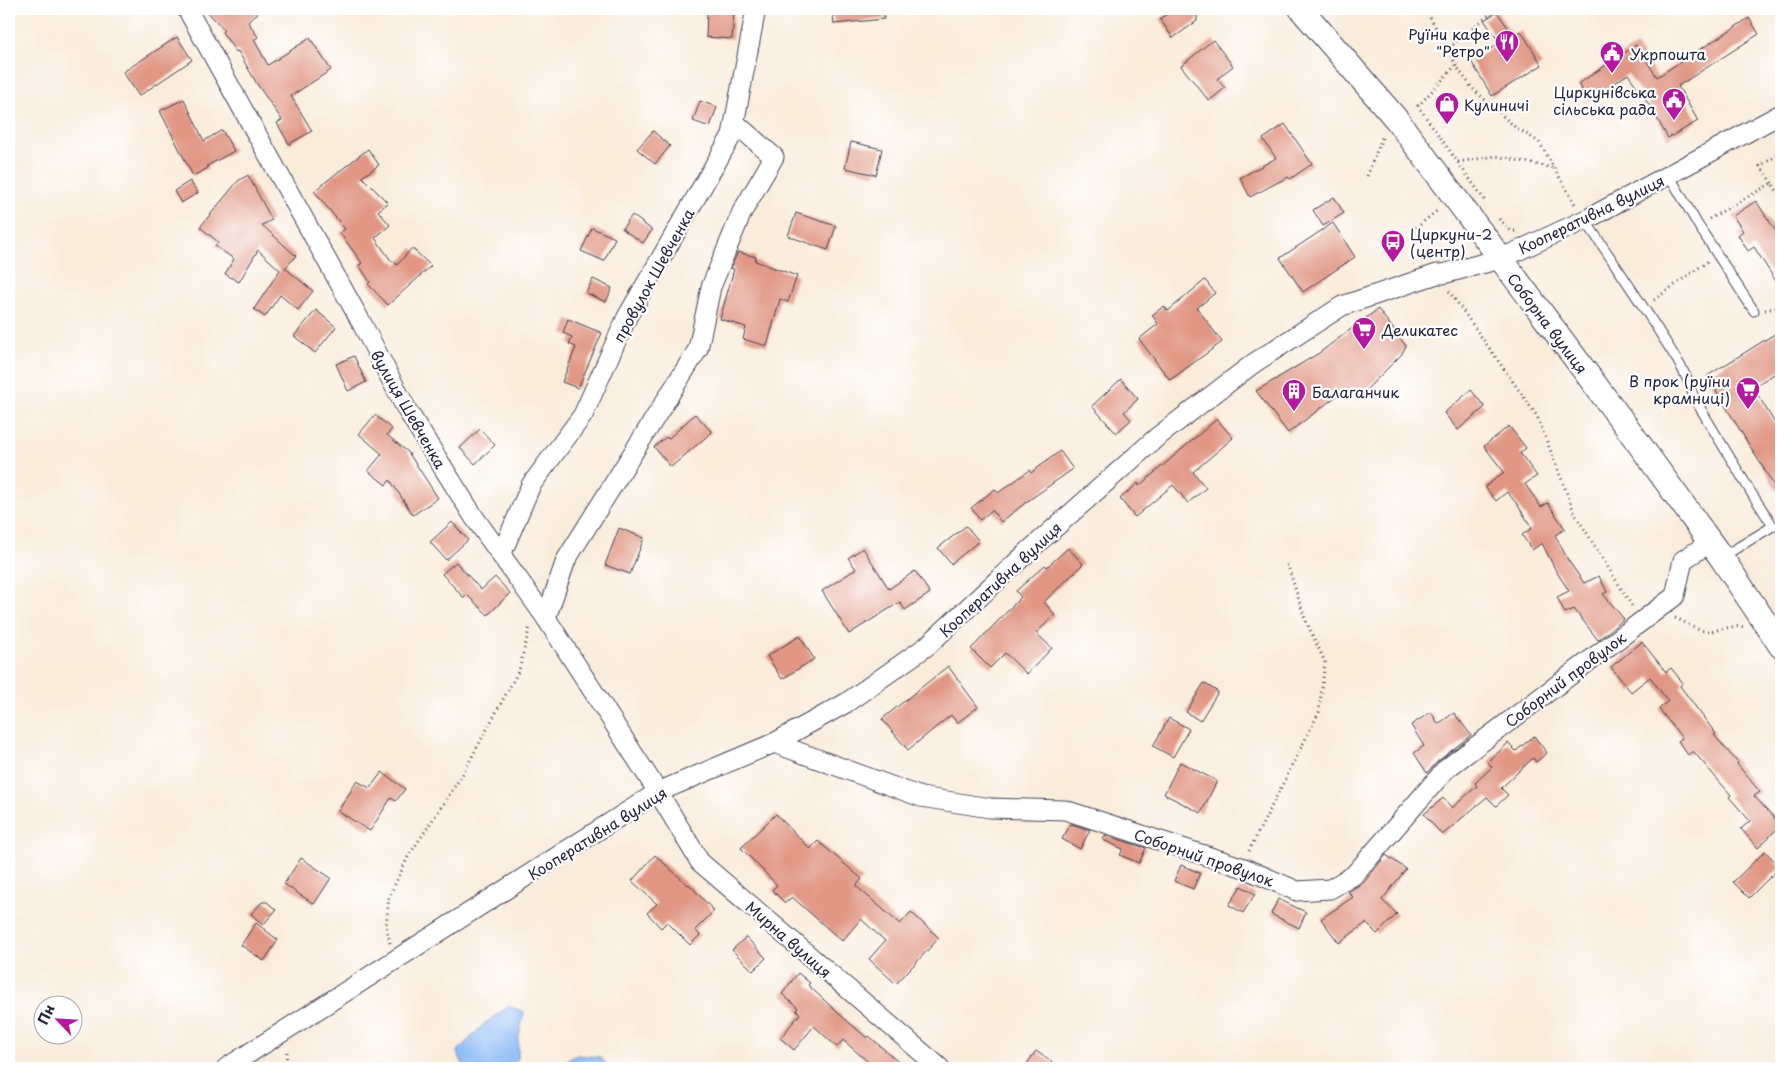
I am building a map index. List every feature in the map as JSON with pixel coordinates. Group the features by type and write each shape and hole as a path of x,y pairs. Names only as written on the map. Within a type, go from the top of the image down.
{"street":[{"name":"вулиця Шевченка","path":"187,9 360,320 407,410 474,517 546,618 658,792"},
{"name":"провулок Шевченка","path":"501,555 531,485 583,415 627,317 732,135 756,9"},
{"name":"Соборна вулиця","path":"1301,9 1397,120 1630,430 1716,550 1776,652"},
{"name":"Кооперативна вулиця","path":"226,1068 658,792 774,743 846,703 927,646 1032,548 1156,438 1254,363 1342,306 1437,274 1500,259 1585,220 1781,114"},
{"path":"546,618 566,560 698,349 711,287 742,212 774,157 735,123"},
{"name":"Соборний провулок","path":"774,743 921,797 990,808 1065,810 1242,867 1297,891 1330,889 1354,875 1446,769 1675,596 1683,560 1716,550"},
{"name":"Мирна вулиця","path":"658,792 700,862 940,1068"}],"lane":[{"path":"1669,175 1698,225 1754,311"},
{"path":"1585,220 1681,366 1691,386 1694,398 1752,494 1774,526 1716,550"}],"path":[{"path":"1425,9 1456,65 1472,88 1514,126 1539,142 1585,220"},
{"path":"1448,48 1496,9"},
{"path":"1771,9 1781,22"},
{"path":"1456,65 1418,106 1490,208"},
{"path":"1781,153 1760,166 1781,198"},
{"path":"1458,162 1496,156 1555,168"},
{"path":"1698,225 1772,183"},
{"path":"1412,237 1416,228 1444,205 1452,195"},
{"path":"1495,215 1511,231 1521,231"},
{"path":"1644,307 1717,255"},
{"path":"1437,274 1537,416 1575,514 1625,593 1640,622"},
{"path":"1242,867 1319,712 1324,662 1305,619 1286,564"},
{"path":"396,959 386,926 389,898 408,857 461,777 519,670 531,624 532,598"},
{"path":"1670,616 1700,630 1717,630 1735,625 1749,628"},
{"path":"1776,652 1781,671"}],"water":[{"path":"509,1006 524,1012 518,1041 518,1059 508,1068 465,1068 457,1052 483,1025"},
{"path":"577,1055 601,1057 609,1068 551,1068"}],"building":[{"path":"205,9 262,9 248,22 258,37 254,40 268,65 310,38 331,70 291,96 312,131 289,144 277,123 282,120 257,84 238,51 236,52 222,32 224,30"},
{"path":"832,9 883,9 884,19 834,24"},
{"path":"1174,9 1193,9 1197,15 1197,21 1173,38 1160,19"},
{"path":"707,11 734,12 732,39 706,37"},
{"name":"Руїни кафе \"Ретро\"","path":"1497,12 1513,35 1521,31 1542,65 1492,96 1471,61 1500,43 1484,20"},
{"path":"1749,18 1759,34 1678,86 1698,121 1668,138 1650,106 1628,74 1589,100 1578,84 1636,45 1657,77"},
{"path":"177,37 192,60 139,96 123,72"},
{"path":"1213,40 1233,66 1217,79 1225,88 1209,101 1181,66"},
{"path":"184,99 204,141 222,130 234,151 193,176 160,111"},
{"path":"700,101 717,107 710,127 693,121"},
{"path":"1285,124 1312,164 1290,179 1288,177 1250,197 1240,178 1276,158 1263,139"},
{"path":"653,131 670,146 655,164 637,149"},
{"path":"851,142 882,149 876,175 845,168"},
{"path":"368,149 379,165 362,177 388,203 378,211 390,225 375,238 392,262 394,261 397,265 412,248 431,266 388,305 368,284 370,282 359,265 362,263 340,233 345,229 314,191"},
{"path":"248,175 272,220 262,225 296,256 285,268 313,291 298,310 280,295 265,317 254,309 280,270 258,250 239,282 225,274 234,259 215,246 218,242 200,227 238,181"},
{"path":"190,181 198,193 181,203 174,191"},
{"path":"1334,197 1344,213 1323,226 1313,210"},
{"path":"1756,201 1781,239 1781,289 1754,247 1748,251 1738,235 1743,231 1733,216"},
{"path":"796,213 836,226 828,250 788,236"},
{"path":"632,215 652,230 643,243 622,229"},
{"path":"1333,223 1355,257 1303,292 1280,258"},
{"path":"592,228 615,238 604,261 581,251"},
{"path":"738,252 756,257 755,261 797,276 788,302 780,299 767,346 743,339 746,327 720,319 734,269 731,268"},
{"path":"593,279 612,288 606,302 586,293"},
{"path":"1205,280 1215,293 1197,308 1222,342 1170,380 1139,339 1158,324 1152,315 1164,306 1168,311"},
{"path":"1378,309 1406,346 1401,355 1362,394 1346,389 1288,433 1256,391 1319,353"},
{"path":"316,310 336,327 315,353 294,336"},
{"path":"568,319 602,333 578,388 562,382 576,347 569,344 572,337 563,333"},
{"name":"В прок (руїни крамниці)","path":"1781,330 1781,370 1753,387 1781,433 1781,497 1707,376"},
{"path":"354,356 366,382 348,391 336,364"},
{"path":"1121,379 1138,399 1124,412 1131,420 1116,433 1092,406"},
{"path":"1471,390 1485,407 1458,430 1444,413"},
{"path":"695,414 712,432 671,467 654,447 666,437 668,439"},
{"path":"375,415 392,429 387,435 408,452 438,498 413,515 390,480 386,485 368,471 382,454 359,434"},
{"path":"1217,419 1233,438 1193,472 1206,488 1188,503 1173,485 1135,517 1120,499 1138,483 1139,486"},
{"path":"1509,426 1526,448 1520,453 1537,476 1525,484 1541,507 1548,503 1565,529 1555,535 1568,560 1584,583 1599,576 1607,592 1603,594 1624,619 1598,640 1574,609 1565,613 1557,597 1569,591 1556,571 1542,543 1532,550 1522,535 1532,528 1517,504 1507,492 1496,501 1485,487 1504,472 1484,446"},
{"path":"480,429 495,445 475,464 460,448"},
{"path":"1060,451 1073,469 1001,522 992,510 980,520 971,508 995,489 998,493 1030,470 1031,473"},
{"path":"452,522 468,540 446,560 430,542"},
{"path":"966,526 979,541 951,564 938,548"},
{"path":"619,528 644,538 630,574 605,565"},
{"path":"863,548 889,589 915,571 930,593 905,610 900,602 849,634 822,591 856,569 848,558"},
{"path":"1068,548 1083,564 1044,602 1055,615 1036,633 1052,648 1027,674 1005,653 990,668 971,649 1021,597 1016,591 1045,565 1047,567"},
{"path":"456,562 481,590 495,577 510,593 488,615 467,595 464,598 442,574"},
{"path":"800,636 814,659 782,679 767,656"},
{"path":"1642,642 1666,672 1671,668 1683,683 1680,686 1716,734 1714,735 1760,792 1754,796 1781,825 1758,848 1741,829 1750,821 1729,797 1731,795 1693,751 1688,755 1678,741 1682,738 1659,709 1668,701 1650,677 1631,692 1611,667"},
{"path":"948,666 978,707 957,723 951,715 908,750 882,719"},
{"path":"1204,683 1218,692 1200,721 1186,712"},
{"path":"1431,712 1438,724 1454,713 1471,735 1437,762 1427,773 1414,753 1424,746 1411,725"},
{"path":"1169,718 1189,729 1173,757 1153,746"},
{"path":"1534,736 1547,753 1536,762 1533,758 1501,788 1508,795 1496,806 1487,797 1442,835 1424,814 1443,798 1452,808 1477,786 1475,783 1492,767 1488,762 1508,743 1516,751"},
{"path":"1180,762 1217,781 1201,813 1164,794"},
{"path":"382,772 405,789 396,801 391,798 370,831 338,811 357,781 370,788"},
{"path":"776,814 810,849 818,841 862,879 856,886 900,924 911,912 939,938 896,984 869,959 885,941 861,919 842,941 792,897 785,903 772,890 777,885 741,848"},
{"path":"1071,824 1090,830 1080,849 1062,839"},
{"path":"1105,835 1146,848 1139,863 1120,855 1123,849 1103,840"},
{"path":"1765,851 1780,867 1749,898 1733,882"},
{"path":"655,855 689,884 714,911 695,930 700,935 690,945 667,922 661,928 647,913 657,904 632,881"},
{"path":"1386,855 1406,869 1382,900 1397,914 1377,934 1366,923 1339,943 1321,919 1353,897 1348,892 1364,882"},
{"path":"301,858 331,878 314,904 284,884"},
{"path":"1181,865 1200,873 1193,889 1174,881"},
{"path":"1241,886 1255,894 1243,913 1229,905"},
{"path":"1278,899 1306,912 1299,928 1271,914"},
{"path":"262,902 267,902 276,910 263,925 251,914"},
{"path":"256,923 278,940 264,961 241,945"},
{"path":"746,937 766,958 753,971 732,950"},
{"path":"798,973 837,1012 867,1038 869,1036 905,1068 875,1068 843,1040 837,1047 814,1026 794,1050 780,1038 800,1014 796,1010 798,1008 782,994"},
{"path":"1036,1051 1060,1068 1024,1068"}],"place":[{"name":"Руїни кафе \"Ретро\"","path":"1507,63"},
{"name":"Укрпошта","path":"1612,74"},
{"name":"Циркунівська сільська рада","path":"1674,121"},
{"name":"Кулиничі","path":"1447,125"},
{"name":"Циркуни-2 (центр)","path":"1393,263"},
{"name":"Деликатес","path":"1364,350"},
{"name":"В прок (руїни крамниці)","path":"1748,410"},
{"name":"Балаганчик","path":"1294,412"}]}
